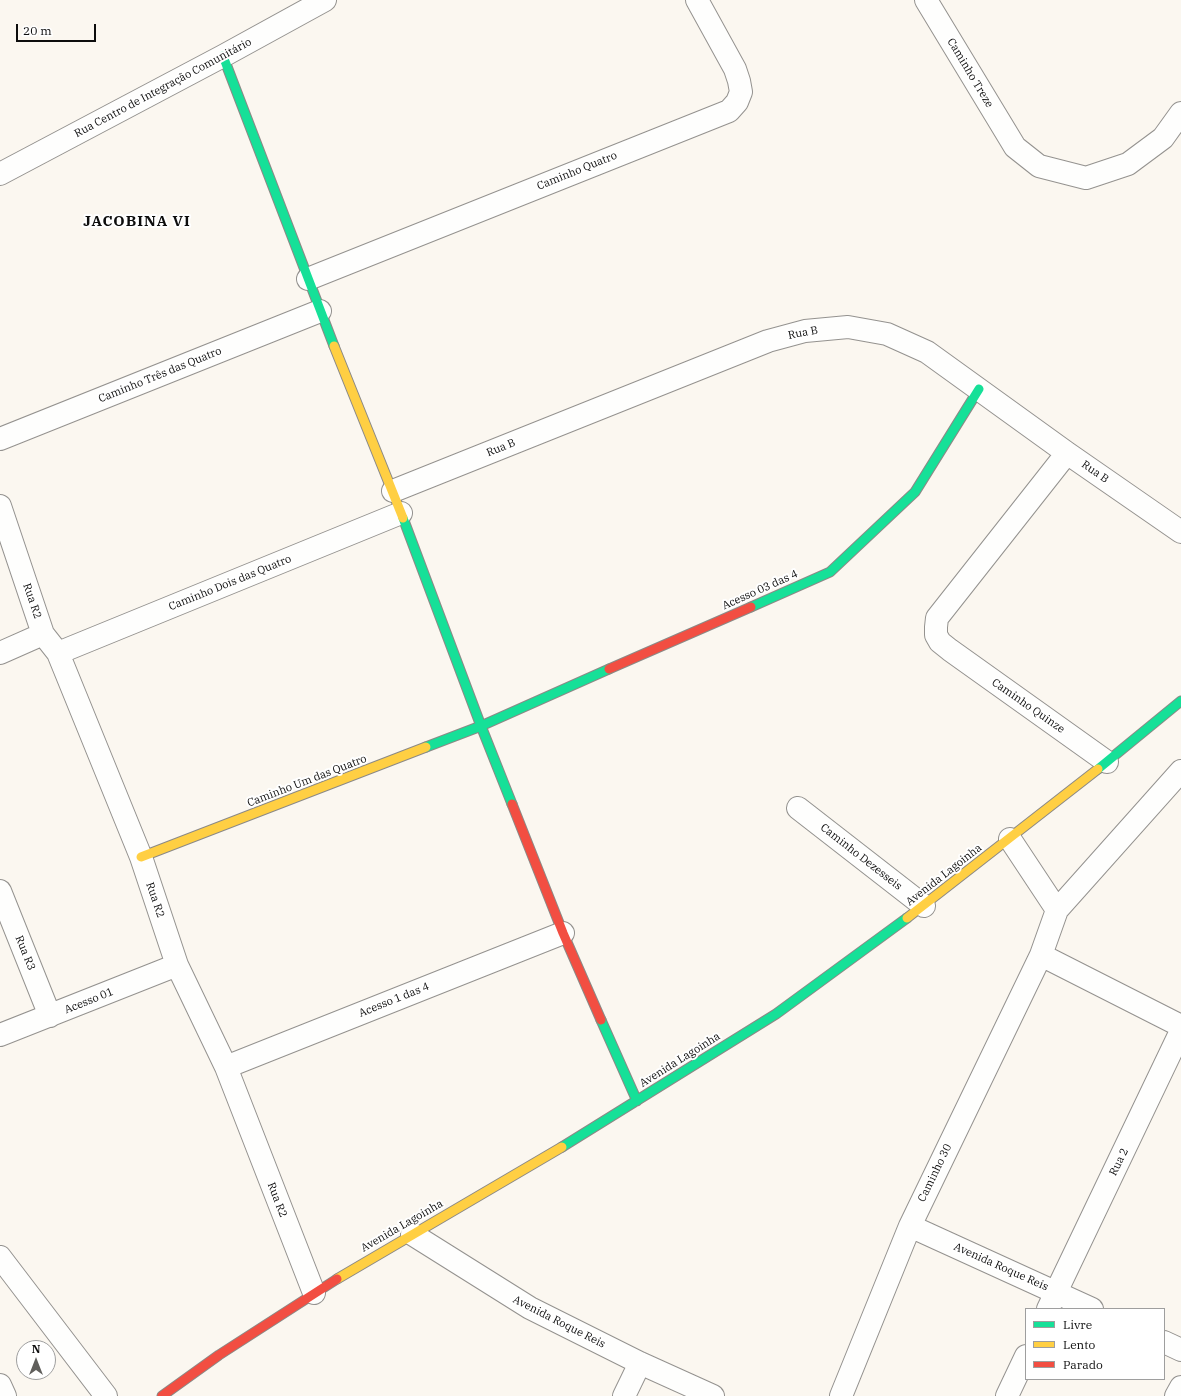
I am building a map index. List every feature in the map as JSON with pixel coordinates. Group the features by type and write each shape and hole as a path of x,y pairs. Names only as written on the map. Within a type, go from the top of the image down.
{"street":[{"name":"Rua Centro de Integração Comunitário","path":"0,174 223,56 325,0"},
{"name":"Caminho Quatro","path":"308,279 729,111 737,102 741,92 739,81 735,69 697,0"},
{"name":"Caminho Treze","path":"926,0 1015,147 1039,166 1086,178 1128,164 1163,138 1181,113"},
{"path":"223,56 320,311 393,491 563,934 637,1101"},
{"name":"Caminho Três das Quatro","path":"0,438 320,311"},
{"name":"Rua B","path":"393,491 768,341 805,331 848,326 887,334 927,352 1067,453 1181,532"},
{"name":"Acesso 03 das 4","path":"482,726 830,572 915,492 979,389"},
{"name":"Caminho Quinze","path":"1067,453 937,618 936,635 940,642 950,650 1107,762"},
{"name":"Rua R2","path":"0,506 43,634 58,653 141,857 178,965 226,1067 314,1293"},
{"name":"Caminho Dois das Quatro","path":"58,653 401,514"},
{"path":"0,653 43,634"},
{"name":"Avenida Lagoinha","path":"162,1396 219,1355 314,1293 412,1234 498,1185 637,1101 776,1014 924,906 1107,762 1181,701"},
{"name":"Caminho Um das Quatro","path":"141,857 482,726"},
{"path":"1010,839 1057,910 1181,771"},
{"name":"Caminho Dezesseis","path":"798,808 924,906"},
{"name":"Rua R3","path":"0,891 50,1016"},
{"name":"Caminho 30","path":"841,1396 910,1226 1040,955 1057,910"},
{"name":"Acesso 1 das 4","path":"226,1067 563,934"},
{"path":"1040,955 1181,1026"},
{"name":"Acesso 01","path":"0,1035 178,965"},
{"name":"Rua 2","path":"1052,1301 1181,1031"},
{"name":"Avenida Roque Reis","path":"910,1226 1052,1301 1087,1308"},
{"name":"Avenida Roque Reis","path":"412,1234 530,1308 640,1363 713,1396"},
{"path":"0,1257 106,1396"},
{"path":"1165,1342 1181,1350"},
{"path":"1007,1396 1025,1358"},
{"path":"624,1396 640,1363"},
{"path":"0,1385 5,1396"},
{"path":"1176,1396 1181,1387"}],"traffic: fast":[{"path":"223,56 334,346"},
{"path":"751,607 830,572 915,492 979,389"},
{"path":"403,518 512,804"},
{"path":"426,747 481,726 609,669"},
{"path":"1098,769 1181,701"},
{"path":"562,1147 776,1014 907,918"},
{"path":"601,1020 637,1101"}],"traffic: slow":[{"path":"334,346 403,518"},
{"path":"141,857 426,747"},
{"path":"907,918 1098,769"},
{"path":"337,1279 562,1147"}],"traffic: jam":[{"path":"609,669 751,607"},
{"path":"512,804 563,933 601,1020"},
{"path":"162,1396 219,1355 337,1279"}],"district":[{"name":"JACOBINA VI","path":"137,222"}]}
